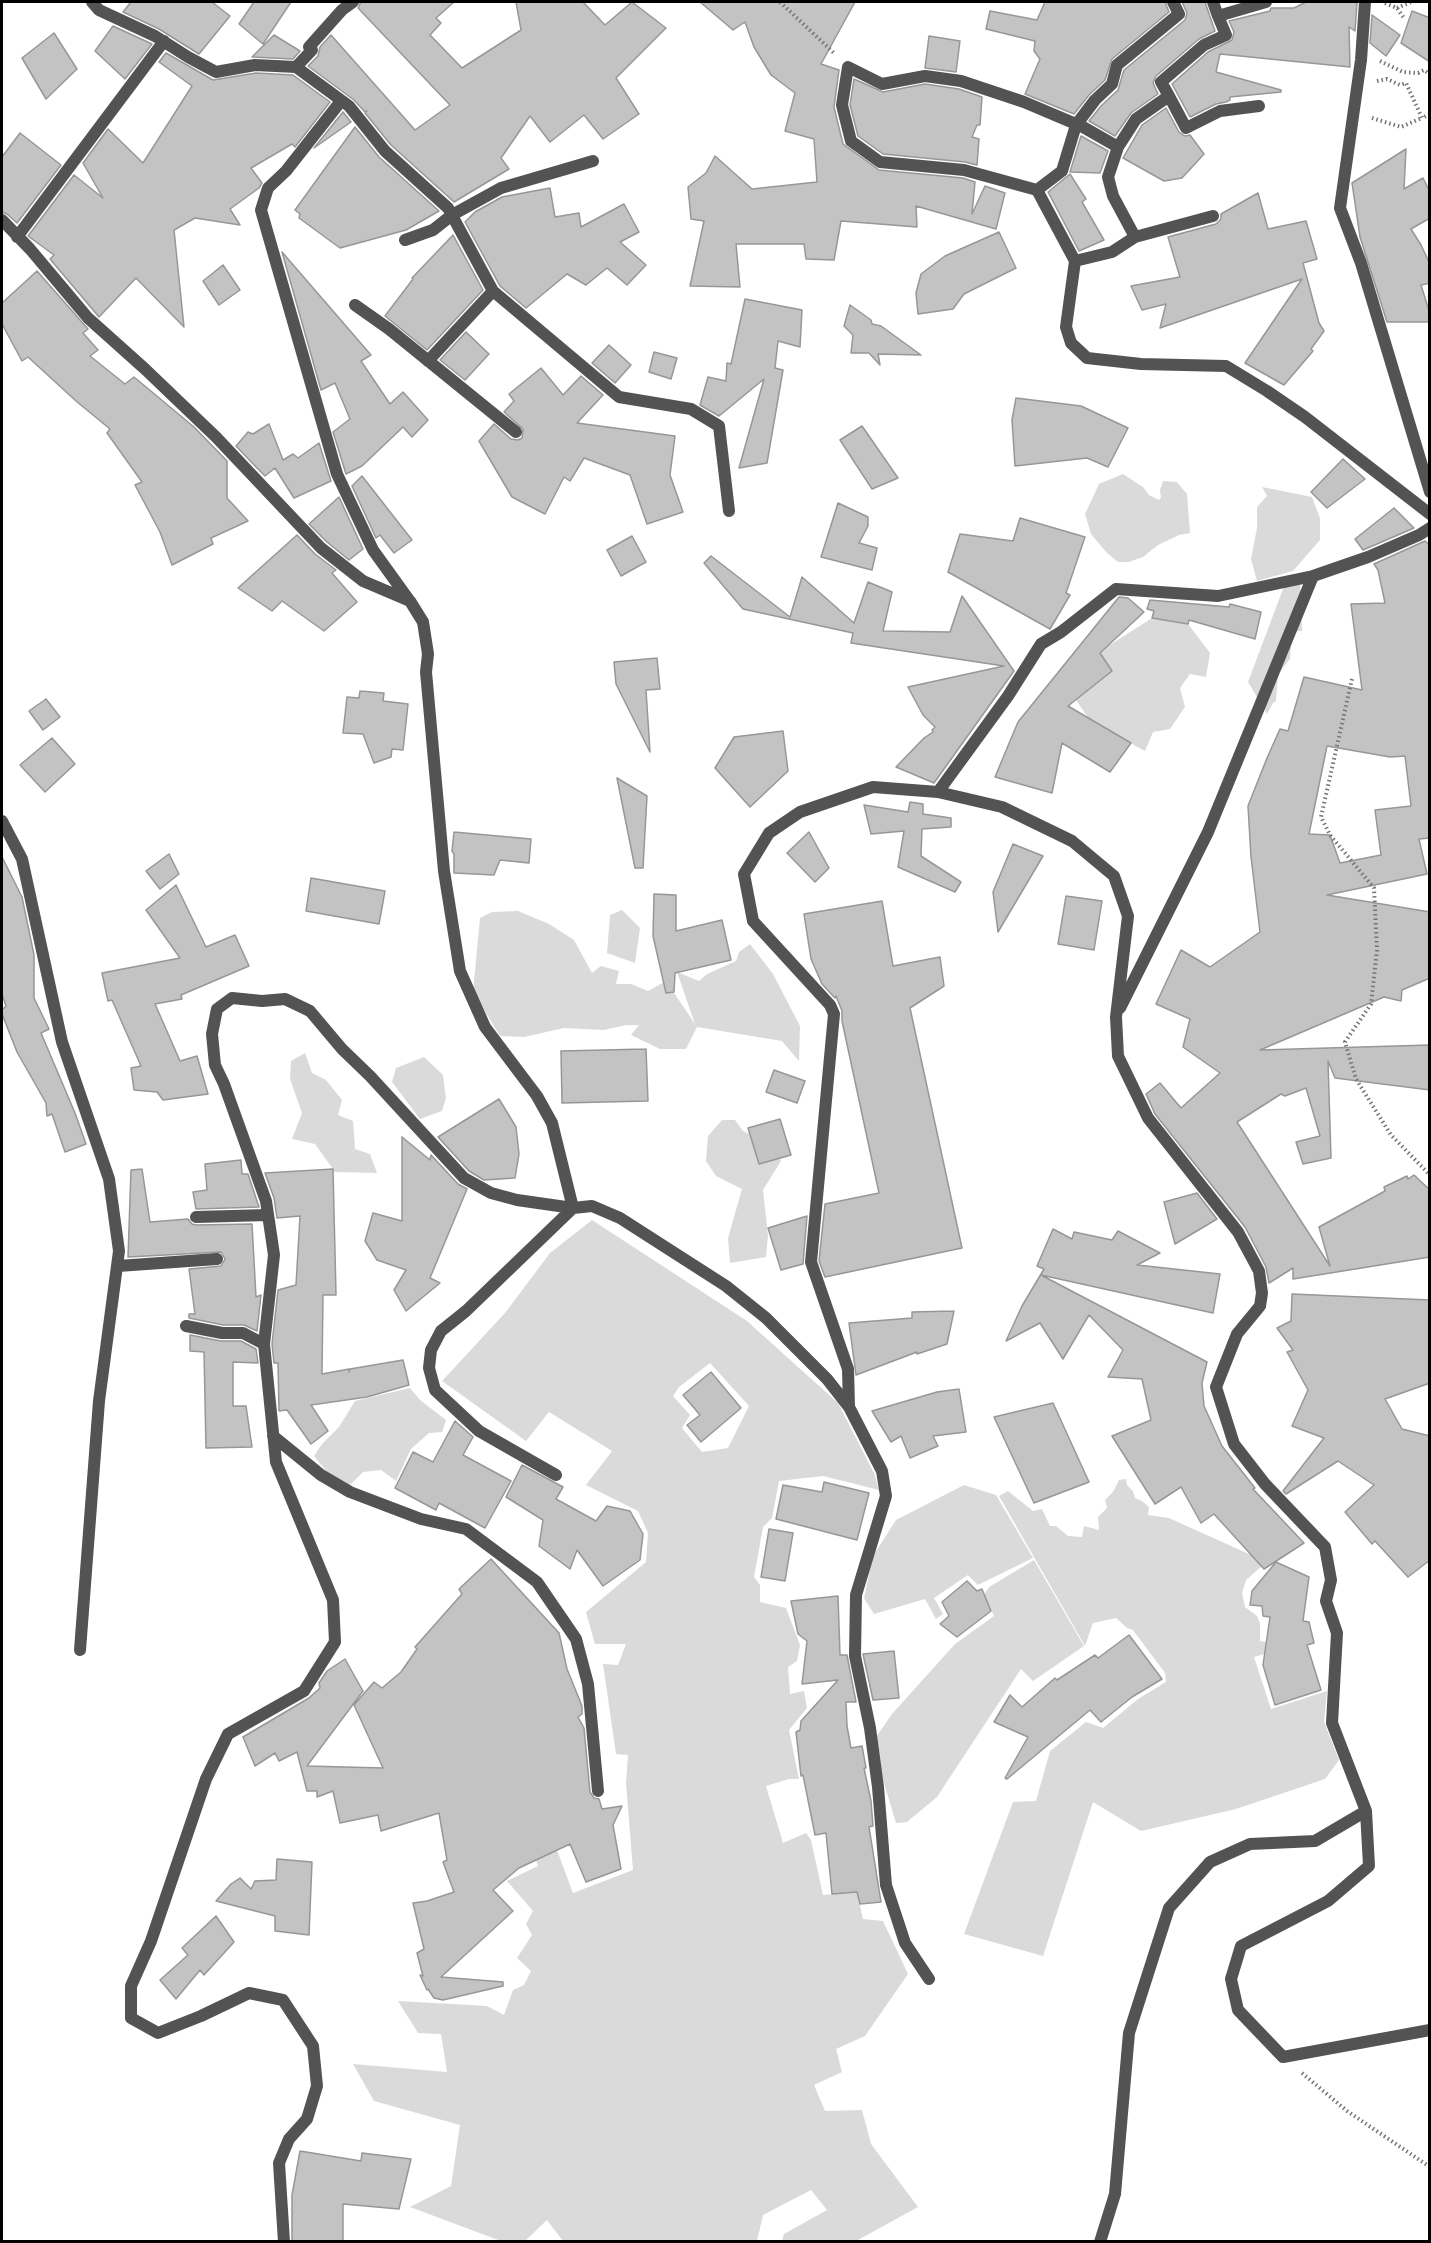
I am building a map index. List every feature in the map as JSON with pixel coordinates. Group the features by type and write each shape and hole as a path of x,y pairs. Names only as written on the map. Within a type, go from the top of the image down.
{"street":[{"path":"92,2 99,10 164,41 216,72 255,65 296,67 349,106 385,151 448,208 493,291 619,397 691,409 719,426 729,511"},
{"path":"296,67 312,50 309,47 341,6 353,2"},
{"path":"1037,190 1062,171 1076,125 1095,100 1112,84 1117,65 1179,14 1173,2"},
{"path":"1213,2 1226,34 1204,45 1161,82 1186,128 1220,111 1259,106"},
{"path":"1218,16 1266,2"},
{"path":"1365,2 1361,60 1340,208 1361,264 1430,492"},
{"path":"17,237 164,41"},
{"path":"1118,147 1083,127 1024,102 962,81 925,76 882,84 848,67 842,105 851,141 880,162 964,170 1037,190 1075,261 1066,327 1071,344 1087,358 1142,364 1226,366 1305,417 1430,514"},
{"path":"1135,237 1113,196 1108,177 1118,147 1136,118 1169,96"},
{"path":"341,100 286,171 268,188 261,210 337,474 373,550 423,622 428,654 426,672 444,871 460,970 485,1027 537,1096 552,1124 573,1208"},
{"path":"405,240 433,230 452,215 501,188 593,161"},
{"path":"1075,261 1112,252 1135,237 1213,216"},
{"path":"2,220 30,249 88,318 216,437 321,548 363,581 410,601"},
{"path":"428,362 493,291"},
{"path":"355,305 516,432"},
{"path":"938,792 1008,696 1041,644 1061,632 1116,589 1218,596 1313,576 1368,557 1430,528"},
{"path":"1116,1017 1208,832 1313,576"},
{"path":"849,1407 848,1369 811,1262 834,1014 830,1005 753,921 744,874 769,833 800,812 873,787 938,792 1002,807 1072,841 1114,876 1128,916 1116,1017 1118,1056 1148,1118 1239,1232 1259,1271 1262,1293 1260,1306 1237,1335 1216,1387 1234,1444 1265,1484 1325,1546 1330,1580 1326,1601 1337,1633 1332,1723 1366,1811 1369,1866 1328,1901 1241,1946 1231,1979 1238,2010 1283,2057 1430,2030"},
{"path":"2,821 22,858 62,1042 109,1179 119,1251 99,1401 80,1650"},
{"path":"284,2241 279,2163 289,2139 307,2119 317,2086 313,2046 283,2000 249,1993 158,2033 131,2018 131,1986 151,1941 206,1779 228,1734 304,1690 335,1642 333,1600 276,1462 264,1344 274,1255 266,1201 215,1065 212,1035 217,1009 232,998 262,1001 285,999 310,1011 342,1049 464,1178 491,1193 518,1200 573,1208 592,1206 620,1218 726,1286 766,1318 827,1379 849,1407 882,1471 886,1496 856,1595 855,1656 870,1728 878,1787 886,1885 905,1943 929,1979"},
{"path":"556,1475 479,1431 435,1390 429,1368 431,1350 441,1331 466,1311 573,1208"},
{"path":"195,1217 268,1215"},
{"path":"118,1266 217,1259"},
{"path":"186,1326 222,1333 243,1333 264,1344"},
{"path":"273,1436 321,1475 350,1492 421,1518 466,1529 537,1582 576,1639 588,1684 598,1791"},
{"path":"1100,2241 1115,2194 1128,2033 1169,1908 1210,1862 1250,1844 1315,1841 1366,1811"}],"path":[{"path":"780,2 848,67"},
{"path":"1382,2 1397,8 1404,18"},
{"path":"1397,8 1411,2"},
{"path":"1361,60 1380,61 1403,72 1418,73 1424,70 1430,72"},
{"path":"1358,80 1379,82 1387,79 1400,85 1406,83 1422,118"},
{"path":"1353,113 1401,127 1430,114"},
{"path":"1352,679 1321,817 1330,835 1374,888 1377,950 1371,1004 1345,1042 1356,1079 1392,1135 1430,1175"},
{"path":"1283,2057 1347,2111 1430,2167"}],"shaded area":[{"path":"1123,474 1143,487 1149,495 1159,500 1163,481 1177,482 1187,494 1190,533 1179,535 1158,545 1143,557 1129,562 1118,562 1106,552 1091,534 1085,514 1099,484"},
{"path":"1262,487 1312,497 1320,518 1320,540 1293,571 1257,581 1251,559 1257,528 1257,507 1267,496"},
{"path":"1286,581 1300,582 1302,631 1292,631 1290,659 1278,674 1276,701 1267,714 1248,682"},
{"path":"1152,618 1188,624 1210,653 1206,677 1190,674 1180,688 1185,707 1170,729 1153,732 1145,751 1091,722 1076,700 1099,652"},
{"path":"622,910 640,928 635,963 607,953 610,915"},
{"path":"518,911 549,924 574,940 592,973 601,966 619,971 616,984 631,984 648,991 666,981 695,1024 677,972 699,981 707,974 736,961 739,952 750,944 773,974 800,1026 799,1061 782,1041 697,1027 686,1049 660,1049 631,1035 639,1025 626,1025 604,1030 564,1028 524,1037 500,1036 473,992 480,918 492,912"},
{"path":"305,1053 312,1073 326,1080 342,1100 338,1115 353,1121 355,1149 370,1154 377,1173 335,1172 315,1144 292,1139 302,1113 290,1079 291,1061"},
{"path":"424,1057 443,1075 446,1098 442,1111 420,1119 392,1082 396,1068"},
{"path":"722,1120 735,1120 743,1131 773,1146 781,1161 763,1190 768,1235 766,1257 730,1263 728,1238 742,1189 716,1176 706,1161 708,1136"},
{"path":"592,1220 747,1321 838,1403 874,1473 879,1490 823,1476 779,1481 772,1518 763,1527 754,1577 760,1585 760,1602 786,1608 800,1645 797,1661 788,1667 790,1694 804,1691 807,1708 789,1730 799,1779 789,1779 766,1786 783,1843 806,1833 811,1840 823,1895 857,1892 863,1919 883,1921 908,1974 865,2036 836,2049 842,2072 814,2085 825,2111 862,2110 871,2144 918,2207 856,2241 782,2241 784,2234 827,2210 811,2190 763,2215 757,2241 563,2241 547,2220 525,2241 501,2241 410,2207 451,2186 460,2125 374,2101 353,2064 447,2072 441,2034 418,2033 398,2001 487,2006 504,2015 513,1990 524,1985 531,1971 517,1958 532,1935 526,1924 533,1911 507,1881 538,1866 530,1842 551,1834 573,1893 633,1870 626,1783 628,1755 616,1754 603,1664 618,1665 626,1644 595,1644 586,1612 646,1562 648,1533 638,1511 586,1485 612,1451 549,1412 526,1441 442,1381 505,1313 550,1253","holes":["710,1363 749,1406 728,1448 702,1452 682,1428 690,1415 673,1396 679,1387"]},
{"path":"410,1388 420,1400 446,1420 442,1432 429,1433 411,1449 396,1481 381,1470 363,1472 349,1486 328,1473 314,1456 339,1427 355,1401"},
{"path":"1126,1479 1135,1498 1149,1507 1148,1515 1169,1518 1260,1559 1262,1566 1246,1580 1242,1593 1245,1607 1257,1616 1260,1624 1260,1641 1291,1646 1254,1657 1271,1709 1327,1691 1324,1722 1339,1760 1325,1779 1236,1809 1141,1831 1093,1802 1043,1956 964,1934 1013,1802 1036,1801 1050,1751 1086,1722 1103,1728 1138,1699 1166,1682 1165,1673 1133,1630 1127,1628 1116,1618 1093,1623 1085,1646 999,1496 1008,1491 1033,1511 1042,1509 1050,1526 1056,1526 1068,1536 1082,1537 1084,1526 1099,1530 1098,1517 1107,1508 1105,1500 1113,1492 1119,1480"},
{"path":"964,1485 996,1495 1033,1558 978,1585 968,1575 934,1598 943,1614 936,1619 925,1599 874,1614 864,1598 873,1556 896,1520"},
{"path":"1034,1560 1084,1646 1033,1681 1021,1669 937,1797 907,1822 896,1823 872,1743 892,1714 955,1644 994,1616 984,1595 989,1587"}],"building":[{"path":"131,2 212,2 230,16 199,54 159,29 123,12"},
{"path":"254,2 291,2 263,44 239,24"},
{"path":"361,2 454,2 436,18 441,23 430,35 462,68 521,30 516,2 583,2 605,25 632,2 666,28 616,78 639,114 603,139 584,115 550,142 530,116 501,158 509,169 454,202 391,145 365,113 367,111 365,112 354,100 308,66 318,56 320,47 331,35 415,130 450,105 358,8"},
{"path":"700,2 855,2 821,64 839,70 834,107 843,144 879,170 963,178 975,182 972,214 985,186 1005,193 996,229 916,206 917,227 841,221 834,260 806,259 804,244 736,244 740,287 690,286 704,221 691,219 688,187 706,173 715,156 752,189 817,182 814,139 785,131 795,93 771,75 754,47 745,22 733,30"},
{"path":"1045,2 1165,2 1169,12 1112,59 1105,80 1074,114 1025,94 1040,59 1034,51 1035,41 986,29 990,11 1037,20"},
{"path":"1182,2 1205,2 1215,31 1199,39 1156,76 1153,83 1158,94 1131,113 1115,136 1089,121 1118,90 1124,70 1185,20 1187,13"},
{"path":"1306,2 1357,3 1355,31 1349,27 1350,67 1220,54 1216,72 1281,90 1281,92 1230,97 1230,100 1226,102 1216,104 1190,117 1172,84 1208,52 1232,40 1234,32 1229,21 1270,11 1271,8 1294,8"},
{"path":"1412,11 1430,18 1430,62 1401,43"},
{"path":"1372,15 1400,35 1386,56 1370,43"},
{"path":"113,26 152,44 125,79 95,51"},
{"path":"54,33 77,69 46,99 22,58"},
{"path":"274,35 300,51 293,59 252,57"},
{"path":"929,36 960,41 956,72 925,68"},
{"path":"166,53 213,80 256,73 293,75 330,102 295,147 292,144 251,168 262,183 259,188 230,209 240,225 195,218 174,230 184,327 136,278 99,317 50,259 54,255 28,236 74,175 103,198 83,163 108,129 143,163 192,86 159,62"},
{"path":"854,79 883,92 925,84 959,89 982,97 980,125 977,125 972,137 979,139 977,165 883,154 858,136 850,105"},
{"path":"1166,108 1179,132 1185,136 1190,135 1204,154 1182,178 1164,181 1123,158 1142,125"},
{"path":"343,112 351,122 314,148"},
{"path":"355,127 379,157 439,211 406,230 340,248 299,218 300,214 295,210"},
{"path":"20,133 61,165 17,223 2,212 2,157"},
{"path":"1081,136 1108,151 1100,173 1070,172"},
{"path":"1406,149 1404,189 1423,178 1430,192 1430,218 1411,229 1430,264 1430,283 1421,285 1430,314 1430,322 1387,322 1360,237 1352,183"},
{"path":"1070,174 1086,199 1082,202 1104,240 1079,251 1048,192"},
{"path":"550,188 555,217 579,213 581,227 624,204 639,232 620,242 646,265 627,285 607,268 586,285 567,274 526,308 500,286 465,222 475,212 502,197"},
{"path":"1258,193 1268,229 1306,221 1317,259 1303,263 1319,323 1324,331 1311,349 1313,351 1284,385 1245,363 1302,279 1160,328 1166,304 1142,310 1131,286 1180,277 1168,237 1216,224 1221,219 1221,214"},
{"path":"999,232 1016,268 964,294 953,309 918,314 916,293 921,274 945,256"},
{"path":"453,235 483,290 427,350 385,316 412,278"},
{"path":"282,252 371,355 361,361 390,404 403,392 428,420 412,437 403,427 362,466 346,474 333,432 350,419 335,383 321,390"},
{"path":"223,265 240,290 219,305 203,281"},
{"path":"37,271 88,329 83,333 98,350 90,356 125,384 134,377 194,427 227,461 227,498 248,521 211,538 213,544 172,565 160,532 135,485 142,482 107,433 110,429 28,357 22,361 2,324 2,303"},
{"path":"745,299 802,310 800,347 778,341 775,368 783,370 767,463 739,468 764,379 719,416 700,405 708,377 726,381 727,363 731,364"},
{"path":"850,305 871,320 872,324 881,326 921,355 878,354 880,365 869,353 851,353 853,335 844,326"},
{"path":"466,332 489,354 465,380 440,360"},
{"path":"609,345 631,365 615,383 592,363"},
{"path":"654,352 677,358 671,379 649,372"},
{"path":"541,368 563,395 581,376 603,395 577,423 675,436 670,475 683,512 647,524 630,475 584,458 570,481 564,477 545,514 512,497 479,441 494,424 511,439 522,438 523,429 504,412 514,401 509,394"},
{"path":"1016,398 1081,406 1128,428 1108,467 1087,458 1015,466 1012,420"},
{"path":"269,424 283,460 293,454 298,458 319,443 331,481 294,498 275,468 265,476 236,446 248,432 253,434"},
{"path":"862,426 898,478 872,489 840,440"},
{"path":"1343,459 1365,479 1327,508 1311,492"},
{"path":"362,476 412,540 394,553 380,535 376,538 352,486"},
{"path":"339,497 363,549 349,560 309,524"},
{"path":"838,503 868,517 868,526 859,543 877,548 872,570 821,557"},
{"path":"1394,508 1414,528 1363,550 1355,539"},
{"path":"1020,518 1085,537 1066,593 1070,595 1050,629 948,572 960,534 1013,541"},
{"path":"297,535 315,554 336,570 332,573 357,602 324,631 282,601 272,611 238,588"},
{"path":"632,536 646,562 621,576 607,550"},
{"path":"1425,541 1430,545 1430,838 1419,839 1427,874 1327,895 1430,912 1430,978 1402,990 1401,1001 1384,997 1260,1050 1430,1045 1430,1090 1335,1078 1328,1061 1331,1158 1303,1164 1296,1142 1320,1136 1306,1088 1285,1096 1281,1094 1237,1122 1330,1266 1319,1227 1385,1191 1384,1187 1414,1175 1430,1190 1430,1257 1293,1279 1293,1268 1269,1283 1266,1267 1245,1227 1155,1114 1146,1094 1160,1083 1181,1108 1220,1073 1183,1047 1190,1019 1156,1004 1181,950 1210,967 1260,932 1251,857 1248,806 1280,729 1288,731 1304,677 1362,690 1351,604 1385,603 1378,570 1374,564","holes":["1327,746 1390,757 1405,756 1411,806 1375,810 1381,855 1340,863 1330,835 1309,834"]},
{"path":"711,556 790,617 802,577 854,623 868,582 892,592 883,631 950,632 962,596 1014,671 934,783 896,767 924,738 933,732 935,727 923,715 908,687 1004,666 851,643 853,633 743,609 704,563"},
{"path":"1119,597 1128,598 1144,612 1100,653 1112,671 1068,706 1131,743 1110,772 1062,743 1052,793 995,777 1018,722"},
{"path":"1150,600 1229,607 1230,604 1261,612 1255,639 1189,620 1188,624 1152,618 1154,611 1147,609"},
{"path":"657,658 660,689 646,690 650,752 616,684 614,662"},
{"path":"360,691 384,693 383,701 408,704 403,750 392,749 391,757 374,763 363,734 343,733 347,697 359,698"},
{"path":"46,699 60,717 43,730 29,711"},
{"path":"783,731 788,771 750,807 715,768 734,737"},
{"path":"52,738 75,764 45,792 20,765"},
{"path":"617,778 647,796 643,868 635,868"},
{"path":"910,802 923,804 923,814 951,818 951,827 922,829 921,856 961,882 955,892 898,867 904,831 871,834 864,805 908,812"},
{"path":"454,832 531,839 529,863 500,860 494,875 454,873 452,851"},
{"path":"809,832 829,868 815,882 787,853"},
{"path":"1013,844 1043,856 998,932 993,892"},
{"path":"169,854 179,874 160,889 146,871"},
{"path":"2,857 22,897 34,955 34,998 49,1029 41,1033 86,1144 65,1152 52,1114 47,1116 46,1103 17,1052 2,1014 6,1006 2,994"},
{"path":"311,878 385,891 379,924 306,911"},
{"path":"176,885 206,947 235,935 249,966 181,995 182,999 155,1004 180,1061 197,1056 208,1094 163,1100 157,1092 134,1090 131,1068 141,1066 112,1000 108,1001 102,973 180,958 146,910"},
{"path":"654,894 676,895 676,931 722,920 731,960 675,973 674,992 666,993 653,936"},
{"path":"1066,896 1102,901 1094,950 1058,944"},
{"path":"882,901 893,966 940,957 944,986 910,1008 962,1248 825,1277 819,1261 825,1204 879,1193 842,1021 842,1011 836,996 835,998 822,984 811,959 804,914"},
{"path":"646,1049 648,1101 562,1103 561,1051"},
{"path":"774,1070 805,1081 797,1103 766,1092"},
{"path":"499,1099 516,1127 519,1154 515,1178 484,1180 469,1171 438,1137"},
{"path":"780,1119 791,1155 759,1164 748,1128"},
{"path":"402,1137 430,1160 431,1155 458,1184 467,1189 430,1278 440,1283 406,1311 394,1290 406,1270 377,1260 365,1241 373,1213 402,1221"},
{"path":"241,1160 242,1174 248,1174 259,1207 196,1209 193,1192 207,1190 205,1164"},
{"path":"142,1169 150,1222 188,1219 196,1225 252,1224 256,1297 261,1295 257,1331 244,1325 223,1325 189,1318 189,1314 195,1314 189,1269 221,1266 225,1259 221,1252 128,1257 131,1170"},
{"path":"333,1169 336,1295 323,1295 322,1374 349,1369 349,1372 350,1369 403,1360 409,1385 367,1397 311,1405 328,1431 311,1444 287,1410 279,1411 278,1363 274,1363 272,1344 278,1290 296,1285 300,1216 277,1218 274,1198 265,1173"},
{"path":"1197,1193 1217,1219 1175,1244 1164,1202"},
{"path":"807,1216 803,1264 781,1270 768,1228"},
{"path":"1053,1229 1072,1239 1074,1232 1112,1240 1118,1231 1160,1253 1137,1265 1220,1274 1213,1313 1041,1275 1207,1362 1202,1383 1204,1406 1222,1446 1255,1488 1253,1489 1304,1543 1264,1569 1214,1514 1201,1523 1181,1487 1155,1504 1112,1436 1151,1420 1142,1379 1108,1377 1123,1350 1089,1315 1063,1359 1040,1323 1006,1341 1022,1306 1044,1269 1037,1266"},
{"path":"1292,1294 1430,1300 1430,1383 1385,1399 1402,1429 1430,1436 1430,1560 1408,1577 1375,1541 1372,1544 1345,1512 1374,1485 1338,1461 1286,1494 1283,1491 1324,1438 1292,1426 1308,1390 1287,1352 1293,1350 1277,1328 1291,1321"},
{"path":"954,1311 947,1344 917,1354 917,1352 856,1375 849,1323 912,1318 912,1312"},
{"path":"190,1335 221,1341 241,1341 256,1349 258,1363 233,1362 233,1406 246,1406 252,1447 206,1448 204,1352 190,1351"},
{"path":"711,1372 741,1408 701,1442 687,1425 700,1415 683,1395"},
{"path":"959,1389 966,1432 933,1436 938,1446 910,1458 901,1436 891,1442 872,1411 937,1392"},
{"path":"1053,1403 1089,1482 1034,1503 994,1417"},
{"path":"455,1421 473,1437 463,1455 511,1481 485,1528 439,1503 436,1510 395,1488 413,1452 433,1462"},
{"path":"522,1465 563,1487 556,1499 596,1521 607,1506 630,1511 643,1534 640,1560 603,1586 577,1550 570,1569 539,1546 543,1520 506,1497"},
{"path":"824,1482 869,1493 857,1540 776,1519 783,1485 822,1492"},
{"path":"769,1529 793,1533 785,1581 761,1577"},
{"path":"491,1559 559,1633 567,1669 582,1706 582,1714 578,1717 584,1728 590,1792 594,1798 599,1799 602,1809 622,1806 613,1825 621,1869 586,1882 570,1844 519,1868 493,1890 513,1911 441,1977 503,1982 503,1986 443,2000 434,1998 427,1990 420,1975 423,1976 417,1953 424,1949 413,1903 454,1892 443,1862 447,1860 439,1813 381,1831 378,1815 340,1823 333,1791 317,1797 317,1791 307,1791 297,1752 279,1761 275,1753 255,1766 243,1737 309,1698 320,1688 319,1683 327,1671 345,1659 363,1691 307,1766 383,1768 354,1705 374,1682 382,1688 401,1672 417,1649 415,1647 462,1594 459,1589"},
{"path":"1276,1562 1309,1577 1303,1621 1309,1622 1314,1643 1307,1645 1321,1690 1275,1705 1263,1665 1270,1617 1263,1616 1262,1606 1250,1605 1252,1591"},
{"path":"967,1581 977,1591 982,1589 991,1611 957,1637 940,1624 949,1616 942,1602"},
{"path":"838,1596 840,1655 847,1655 856,1702 846,1702 847,1726 851,1748 862,1746 871,1801 873,1826 869,1827 881,1902 860,1904 857,1892 832,1894 826,1833 815,1835 803,1775 801,1776 796,1732 800,1730 801,1721 838,1680 802,1684 807,1641 798,1634 791,1601"},
{"path":"1129,1635 1162,1679 1132,1697 1101,1722 1090,1710 1007,1779 1005,1778 1028,1737 994,1722 1010,1695 1022,1707 1055,1678 1057,1680 1095,1655 1098,1658"},
{"path":"894,1651 899,1698 873,1700 863,1654"},
{"path":"277,1859 312,1862 309,1935 275,1931 275,1916 216,1901 231,1884 240,1878 251,1889 255,1881 276,1880"},
{"path":"216,1916 234,1942 204,1975 200,1970 176,1999 160,1980 188,1955 182,1948"},
{"path":"300,2151 361,2161 362,2153 411,2159 399,2209 343,2204 343,2241 292,2241 292,2195"}]}
